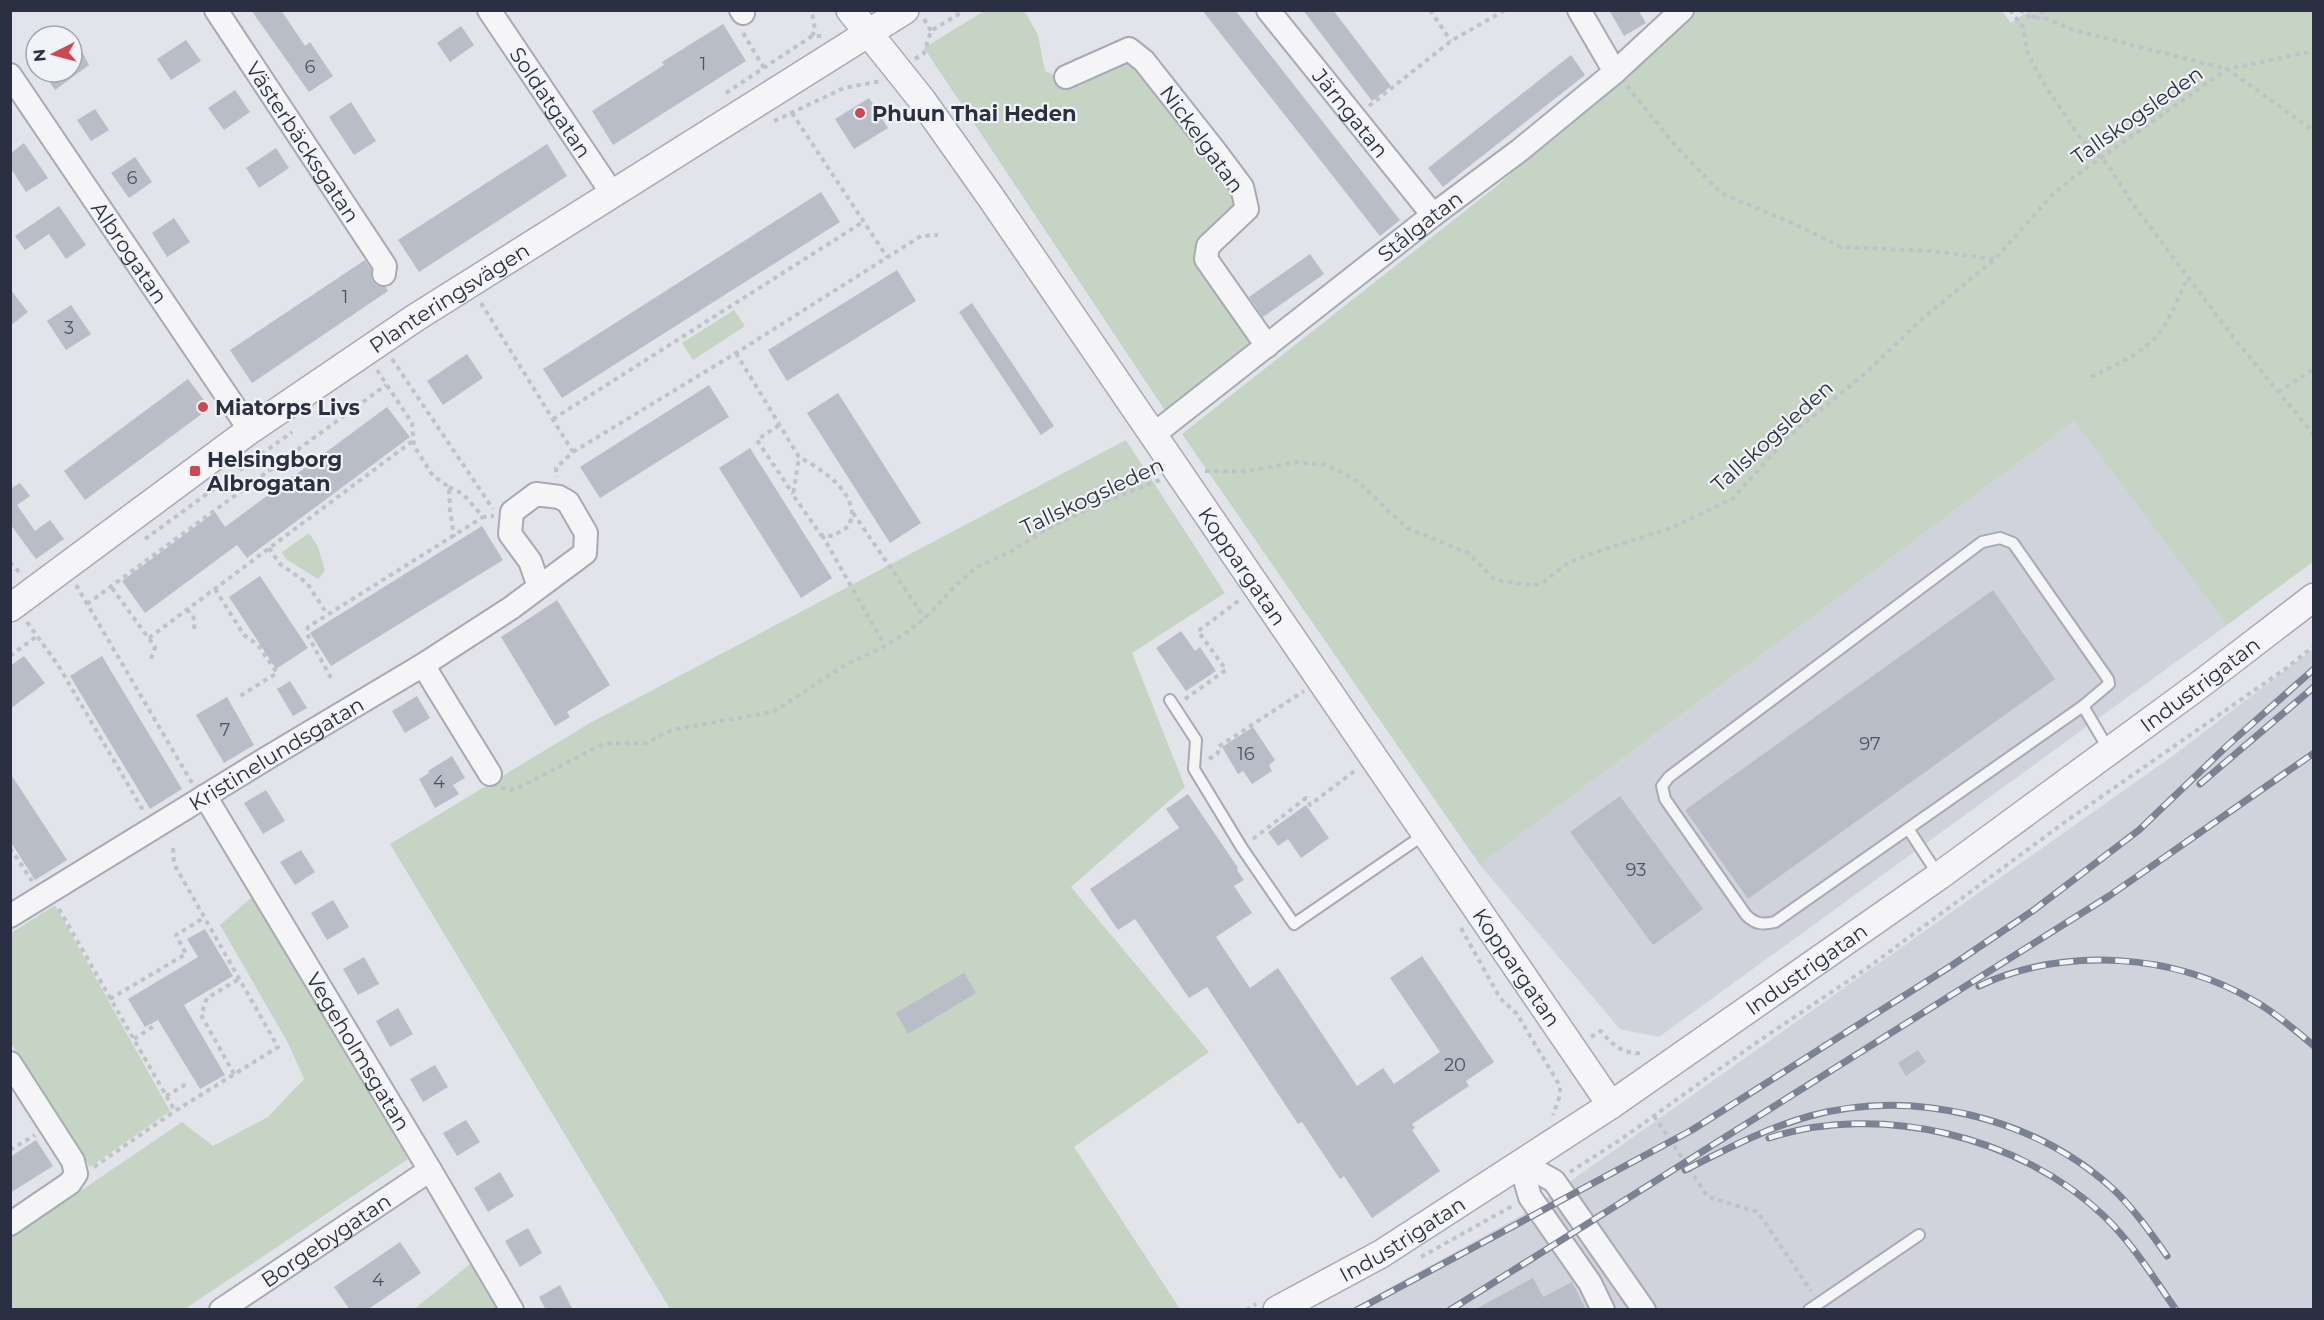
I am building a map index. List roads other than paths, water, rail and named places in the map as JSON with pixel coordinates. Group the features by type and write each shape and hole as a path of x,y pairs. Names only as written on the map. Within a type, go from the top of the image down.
{"street":[{"name":"Västerbäcksgatan","path":"216,10 385,266 384,274"},
{"name":"Soldatgatan","path":"489,10 612,193"},
{"name":"Koppargatan","path":"850,10 898,70 992,199 1153,435 1164,474 1425,834 1611,1105"},
{"name":"Planteringsvägen","path":"17,613 250,430 415,318 905,10"},
{"name":"Järngatan","path":"1268,10 1433,215"},
{"path":"1578,10 1615,72"},
{"name":"Stålgatan","path":"1153,435 1433,215 1520,150 1615,72 1682,10"},
{"name":"Nickelgatan","path":"1066,77 1129,49 1144,60 1242,187 1247,209 1208,246 1206,260 1267,346"},
{"name":"Albrogatan","path":"10,75 250,430"},
{"name":"Kristinelundsgatan","path":"10,916 423,665 511,608 585,553 586,533 567,502 559,496 536,494 512,512 510,534 530,561 538,587"},
{"name":"Industrigatan","path":"1267,1307 1381,1254 1611,1105 1939,876 2110,751 2313,597"},
{"path":"423,665 490,774"},
{"name":"Vegeholmsgatan","path":"203,797 430,1170 512,1310"},
{"path":"10,1063 73,1161 76,1174 70,1183 10,1224"},
{"path":"1520,1162 1554,1181 1644,1310"},
{"path":"1520,1162 1530,1197 1590,1283 1603,1309"},
{"name":"Borgebygatan","path":"221,1310 430,1170"}],"lane":[{"path":"2000,538 2013,543 2108,679 2109,684 2106,688 2083,706 1909,830 1774,922 1762,925 1752,921 1746,915 1665,799 1662,786 1669,777 1982,542 1991,539 2000,538"},
{"path":"1172,703 1196,740 1194,769 1242,848 1294,924 1425,834"},
{"path":"2083,706 2110,751"},
{"path":"1909,830 1939,876"},
{"path":"1809,1310 1919,1235"}],"railway":[{"path":"1357,1310 1692,1130 1951,966 2034,910 2139,830 2228,745 2314,669"},
{"path":"2200,784 2314,687"},
{"path":"1450,1310 2109,896 2314,753"},
{"path":"1979,986 2012,973 2047,965 2083,961 2119,961 2155,965 2190,973 2256,1002 2286,1022 2314,1046"},
{"path":"1685,1170 1762,1133 1810,1116 1849,1108 1889,1105 1930,1108 1970,1115 2009,1127 2047,1143 2081,1164 2121,1197 2142,1221 2167,1256"},
{"path":"1769,1138 1812,1128 1856,1124 1901,1126 1946,1134 1990,1147 2032,1165 2070,1188 2104,1216 2133,1249 2176,1310"}],"place":[{"name":"Phuun Thai Heden","path":"860,113"},
{"name":"Miatorps Livs","path":"203,407"},
{"name":"Helsingborg Albrogatan","path":"195,471"}]}
